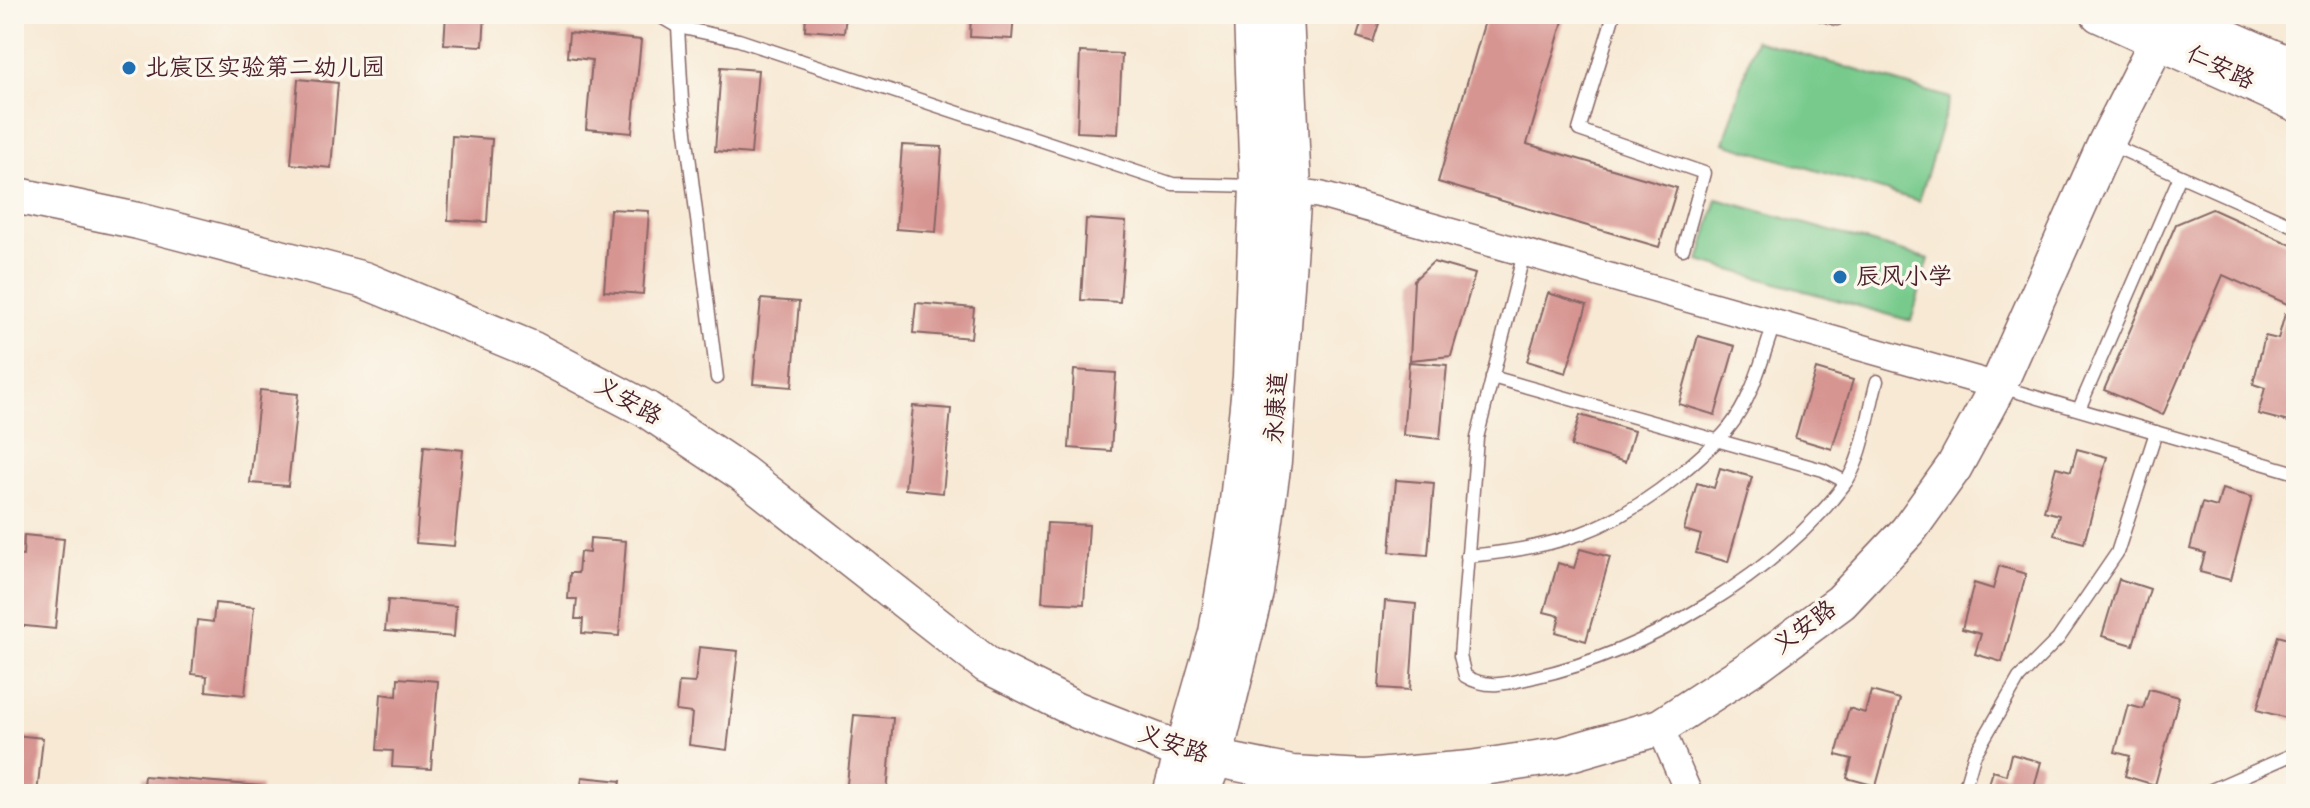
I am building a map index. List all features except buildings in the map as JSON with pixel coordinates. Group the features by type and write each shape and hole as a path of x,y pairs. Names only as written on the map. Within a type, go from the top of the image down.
{"street":[{"name":"永康道","path":"1252,14 1276,189"},
{"name":"永康道","path":"1171,794 1199,756 1255,592 1273,461 1276,189 1285,14"},
{"name":"仁安路","path":"2099,14 2167,23 2296,68"},
{"name":"仁安路","path":"2167,23 2296,103"},
{"name":"义安路","path":"14,195 138,221 364,280 533,350 646,409 742,473 987,665 1077,710 1199,756 1292,774 1364,778 1470,769 1563,755 1660,727 1757,664 1841,602 1908,531 1954,467 1998,386 2106,143 2167,23"},
{"path":"1276,189 1320,195 1998,386"},
{"path":"1660,727 1689,794"},
{"name":"永康道","path":"1199,756 1201,794"}],"lane":[{"path":"656,14 678,27 739,40 1173,184 1276,189"},
{"path":"1614,14 1579,130 1704,173 1683,249"},
{"path":"1820,14 1837,19"},
{"path":"678,27 682,100 717,378"},
{"path":"2106,143 2296,227"},
{"path":"2079,409 2180,176"},
{"path":"1524,253 1477,438 1460,656 1465,676 1479,684 1497,685 1555,672 1601,657 1663,629 1743,579 1802,531 1846,482 1877,381"},
{"path":"1467,556 1526,551 1604,527 1646,502 1728,429 1749,394 1774,324"},
{"path":"1492,377 1823,470 1846,482"},
{"path":"1998,386 2296,473"},
{"path":"1963,794 1974,756 2019,678 2058,639 2117,553 2156,432"},
{"path":"2202,794 2296,753"}],"green space":[{"path":"1755,40 1950,98 1919,201 1724,143"},
{"path":"1717,199 1929,259 1911,321 1699,261"}],"place":[{"name":"北宸区实验第二幼儿园","path":"129,68"},
{"name":"辰风小学","path":"1840,277"}]}
